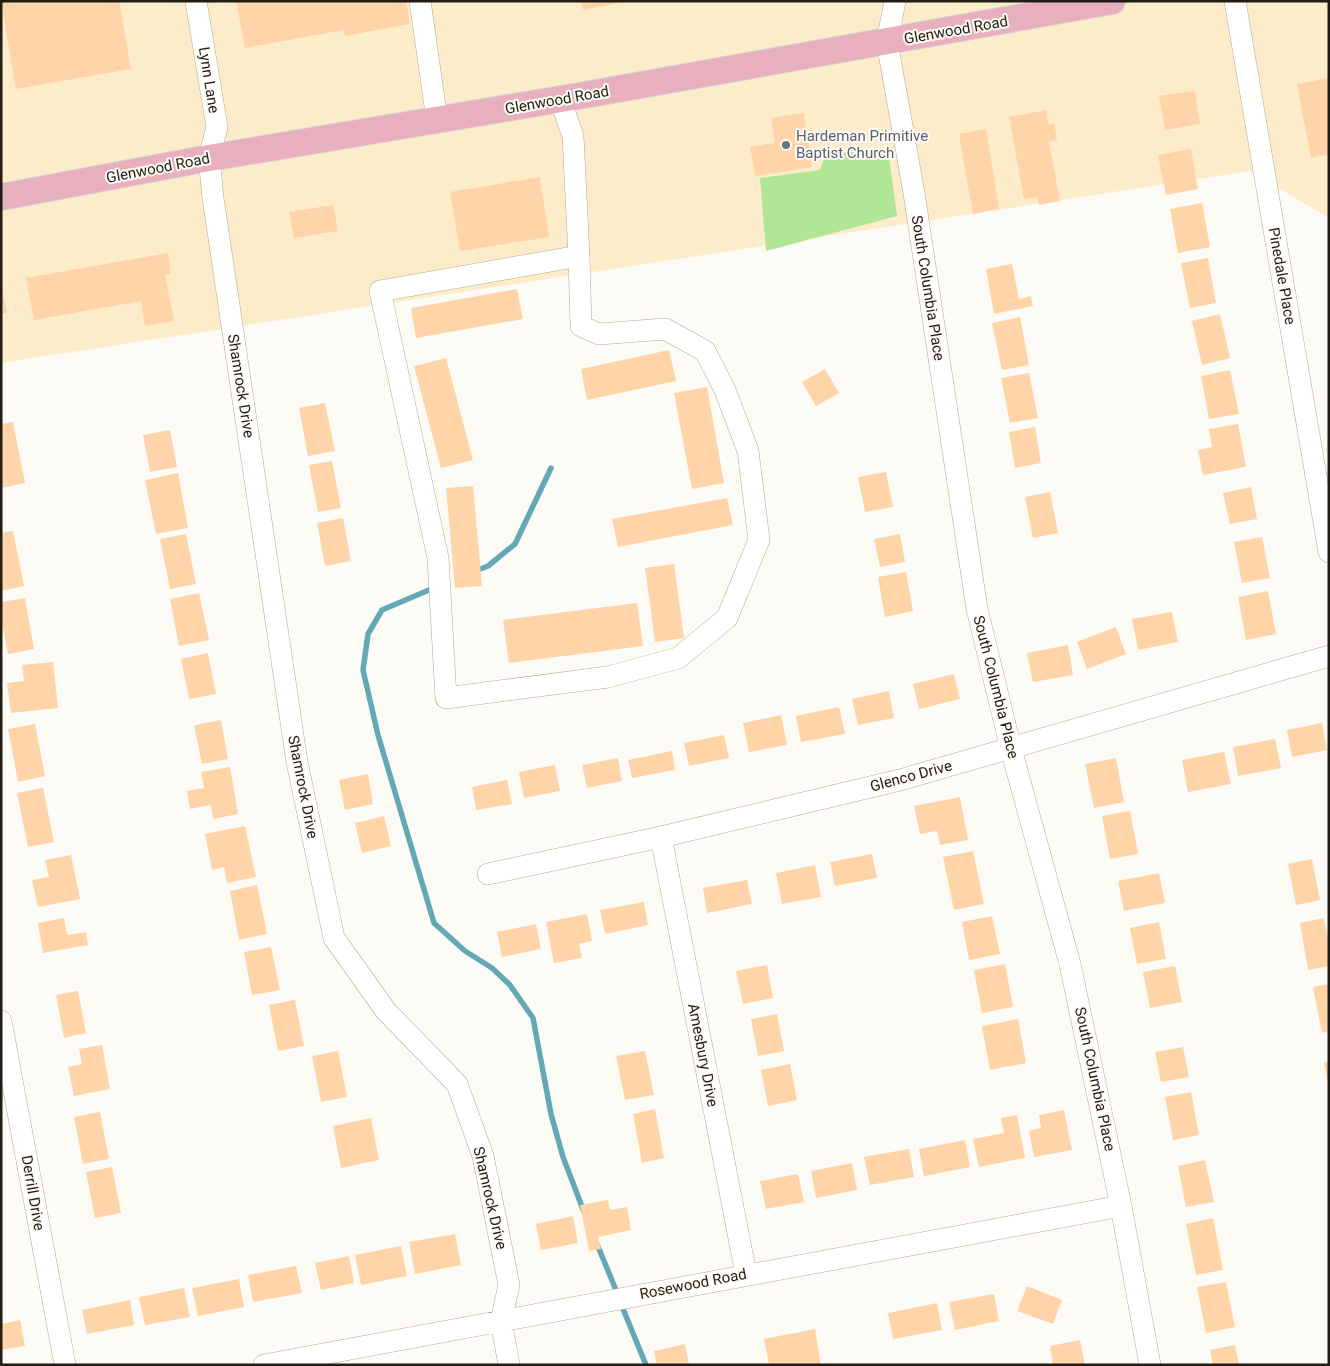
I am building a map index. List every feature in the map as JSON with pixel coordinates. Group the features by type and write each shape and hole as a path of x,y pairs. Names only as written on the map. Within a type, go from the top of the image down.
{"main road":[{"name":"Glenwood Road","path":"1,197 209,158 560,99 1112,1"}],"street":[{"name":"Lynn Lane","path":"196,1 217,127 209,158"},
{"path":"420,1 438,120"},
{"name":"South Columbia Place","path":"895,1 887,42 914,193 977,609 1011,749 1070,964 1121,1206 1150,1365"},
{"name":"Pinedale Place","path":"1235,1 1329,552"},
{"path":"560,99 573,136 579,256 581,326 598,334 666,330 705,352 725,390 748,451 759,540 727,618 678,658 608,676 446,698 438,558 380,291 579,256"},
{"name":"Shamrock Drive","path":"209,158 214,206 297,762 334,938 386,1011 457,1084 484,1156 509,1285 501,1322 509,1365"},
{"name":"Glenco Drive","path":"488,874 661,837 900,780 1329,656"},
{"name":"Amesbury Drive","path":"661,837 746,1274"},
{"name":"Derrill Drive","path":"1,1021 65,1365"},
{"name":"Rosewood Road","path":"264,1365 501,1322 746,1274 1121,1206"}],"shaded area":[{"path":"1,1 1329,1 1329,218 1250,171 1,363"}],"green space":[{"path":"888,149 897,216 766,251 760,178 820,170 826,154"}],"building":[{"path":"1,1 119,1 131,69 16,89"},
{"path":"236,1 406,1 410,24 345,36 344,30 245,48"},
{"path":"581,1 624,1 624,2 583,10"},
{"path":"1329,78 1329,154 1311,158 1297,84"},
{"path":"1195,91 1200,124 1165,130 1159,96"},
{"path":"1046,110 1048,124 1054,123 1057,140 1049,142 1060,201 1039,205 1037,197 1024,199 1009,117"},
{"name":"Hardeman Primitive Baptist Church","path":"804,113 812,167 755,176 750,147 775,143 771,118"},
{"path":"986,129 999,209 973,214 959,134"},
{"path":"1191,149 1198,189 1166,195 1158,155"},
{"path":"540,177 549,237 460,251 450,192"},
{"path":"1202,203 1210,247 1178,253 1170,209"},
{"path":"333,205 338,231 294,238 289,212"},
{"path":"168,253 171,274 165,275 174,321 145,326 141,301 34,320 26,278"},
{"path":"1208,258 1216,303 1190,308 1181,263"},
{"path":"1012,264 1019,299 1031,296 1033,306 994,314 986,269"},
{"path":"1,284 7,313 1,314"},
{"path":"517,289 523,319 416,338 411,308"},
{"path":"1220,314 1230,358 1202,365 1192,321"},
{"path":"1020,317 1029,365 1002,370 992,323"},
{"path":"669,350 676,381 587,400 581,369"},
{"path":"446,358 473,460 441,468 414,366"},
{"path":"825,369 839,393 816,406 802,382"},
{"path":"1230,370 1239,414 1209,419 1201,376"},
{"path":"1029,373 1038,418 1010,423 1001,378"},
{"path":"707,387 724,483 692,489 674,393"},
{"path":"325,403 335,451 308,456 299,408"},
{"path":"13,422 25,483 1,488 1,424"},
{"path":"1238,424 1246,467 1203,475 1198,450 1212,447 1209,429"},
{"path":"1035,427 1041,463 1015,468 1009,432"},
{"path":"170,430 177,467 150,472 143,435"},
{"path":"332,461 341,508 318,512 309,465"},
{"path":"886,472 893,507 865,512 858,477"},
{"path":"178,473 188,528 156,534 145,480"},
{"path":"473,486 482,586 455,588 446,488"},
{"path":"1251,487 1257,519 1230,524 1223,493"},
{"path":"1050,492 1058,533 1033,538 1025,497"},
{"path":"727,498 733,525 618,547 612,519"},
{"path":"343,518 351,561 325,566 317,523"},
{"path":"13,531 24,586 1,591 1,533"},
{"path":"186,534 196,584 170,589 160,539"},
{"path":"900,534 905,562 880,567 874,539"},
{"path":"1262,537 1270,578 1242,583 1234,542"},
{"path":"674,564 684,638 655,642 645,568"},
{"path":"906,572 913,611 885,617 878,577"},
{"path":"1268,591 1276,634 1246,640 1238,597"},
{"path":"199,593 209,640 179,646 170,599"},
{"path":"25,598 34,649 8,654 1,617 1,602"},
{"path":"637,603 643,646 509,663 503,620"},
{"path":"1172,612 1178,642 1138,650 1132,619"},
{"path":"1116,627 1126,654 1087,669 1077,642"},
{"path":"1068,645 1073,675 1033,682 1027,653"},
{"path":"208,653 216,694 189,699 181,659"},
{"path":"53,662 58,708 11,713 7,683 24,681 22,665"},
{"path":"954,674 960,699 919,709 913,684"},
{"path":"889,691 894,718 858,725 852,699"},
{"path":"839,707 845,734 801,742 796,716"},
{"path":"781,715 787,745 749,752 743,723"},
{"path":"221,720 228,759 202,764 194,725"},
{"path":"1322,723 1327,750 1292,757 1287,730"},
{"path":"35,724 45,776 18,782 8,729"},
{"path":"724,735 729,758 689,766 684,743"},
{"path":"1275,739 1281,768 1238,776 1233,747"},
{"path":"672,751 675,770 632,778 628,760"},
{"path":"1224,752 1231,784 1188,792 1182,760"},
{"path":"618,758 622,781 587,788 582,765"},
{"path":"1116,758 1124,802 1094,808 1085,764"},
{"path":"555,765 560,791 524,798 519,772"},
{"path":"230,767 238,814 213,819 211,805 190,809 187,791 204,788 201,772"},
{"path":"368,774 373,804 345,810 339,780"},
{"path":"507,780 512,804 476,810 472,787"},
{"path":"43,788 54,842 28,847 17,793"},
{"path":"960,797 968,840 940,845 937,831 920,834 914,806"},
{"path":"1130,811 1138,854 1110,859 1102,816"},
{"path":"384,816 391,846 362,853 355,823"},
{"path":"245,826 256,877 227,883 224,867 212,870 205,834"},
{"path":"973,851 984,904 954,910 943,857"},
{"path":"872,854 877,878 835,886 830,862"},
{"path":"71,855 80,899 38,907 32,880 49,877 45,860"},
{"path":"1312,859 1320,900 1296,905 1288,864"},
{"path":"815,865 821,897 782,904 776,873"},
{"path":"1159,873 1165,903 1124,911 1118,881"},
{"path":"747,880 752,904 707,913 703,888"},
{"path":"257,885 267,934 239,940 230,891"},
{"path":"644,902 648,925 605,934 600,910"},
{"path":"587,914 592,941 579,944 582,958 554,963 546,922"},
{"path":"992,916 1000,954 969,960 962,922"},
{"path":"64,918 67,935 86,932 88,945 43,953 38,923"},
{"path":"1324,918 1329,945 1329,966 1308,970 1300,923"},
{"path":"1159,922 1166,959 1137,964 1130,928"},
{"path":"536,924 541,949 502,957 497,932"},
{"path":"271,947 280,990 252,995 244,952"},
{"path":"1005,964 1013,1007 982,1013 974,970"},
{"path":"767,965 773,998 743,1004 736,971"},
{"path":"1175,966 1182,1002 1150,1008 1143,972"},
{"path":"1329,984 1329,1031 1322,1033 1313,987"},
{"path":"78,991 86,1033 64,1038 56,995"},
{"path":"295,1000 304,1046 278,1051 269,1005"},
{"path":"777,1014 784,1051 758,1056 751,1019"},
{"path":"1018,1019 1026,1063 990,1070 982,1026"},
{"path":"102,1045 110,1089 74,1096 68,1067 82,1064 79,1049"},
{"path":"1183,1047 1189,1077 1161,1082 1155,1052"},
{"path":"338,1051 347,1097 321,1102 312,1056"},
{"path":"645,1051 654,1095 625,1100 616,1056"},
{"path":"1324,1062 1329,1062 1329,1084 1328,1084"},
{"path":"790,1064 797,1100 768,1106 761,1070"},
{"path":"1191,1092 1199,1135 1173,1140 1165,1097"},
{"path":"655,1109 664,1158 642,1163 633,1114"},
{"path":"1064,1110 1072,1150 1034,1157 1029,1131 1041,1128 1039,1115"},
{"path":"100,1112 109,1159 83,1164 74,1117"},
{"path":"1017,1115 1025,1158 979,1167 973,1139 1004,1133 1001,1118"},
{"path":"371,1118 379,1160 341,1168 333,1126"},
{"path":"965,1140 970,1167 924,1176 919,1149"},
{"path":"909,1149 914,1177 870,1185 864,1157"},
{"path":"1205,1160 1214,1202 1186,1207 1178,1166"},
{"path":"852,1163 857,1190 816,1198 811,1171"},
{"path":"112,1167 121,1213 95,1218 86,1172"},
{"path":"798,1174 804,1202 766,1209 760,1181"},
{"path":"608,1200 610,1210 627,1207 631,1230 598,1237 601,1249 589,1251 580,1205"},
{"path":"573,1216 578,1243 541,1250 536,1224"},
{"path":"1213,1218 1223,1270 1196,1275 1186,1224"},
{"path":"455,1234 461,1265 415,1274 409,1242"},
{"path":"401,1246 407,1276 361,1285 355,1255"},
{"path":"349,1256 354,1283 321,1290 315,1263"},
{"path":"296,1266 302,1293 253,1302 248,1275"},
{"path":"239,1279 244,1307 198,1316 192,1288"},
{"path":"1226,1282 1235,1327 1206,1333 1197,1287"},
{"path":"1027,1286 1062,1300 1053,1324 1017,1311"},
{"path":"184,1288 190,1317 145,1325 139,1297"},
{"path":"994,1294 999,1321 955,1330 949,1302"},
{"path":"130,1300 134,1325 87,1334 82,1310"},
{"path":"937,1303 942,1330 893,1339 888,1313"},
{"path":"20,1320 25,1346 1,1350 1,1324"},
{"path":"815,1329 821,1365 769,1365 764,1339"},
{"path":"1080,1340 1085,1365 1053,1365 1050,1346"},
{"path":"685,1344 689,1365 657,1365 654,1351"},
{"path":"1235,1345 1239,1365 1213,1365 1210,1350"}],"waterway":[{"path":"475,571 488,566 515,544 551,468"},
{"path":"436,587 382,610 368,634 363,670 378,735 434,923 465,951 492,968 510,985 533,1018 551,1114 563,1157 584,1212"},
{"path":"597,1244 618,1295"},
{"path":"621,1304 646,1365"}],"place":[{"name":"Hardeman Primitive Baptist Church","path":"786,145"}]}
